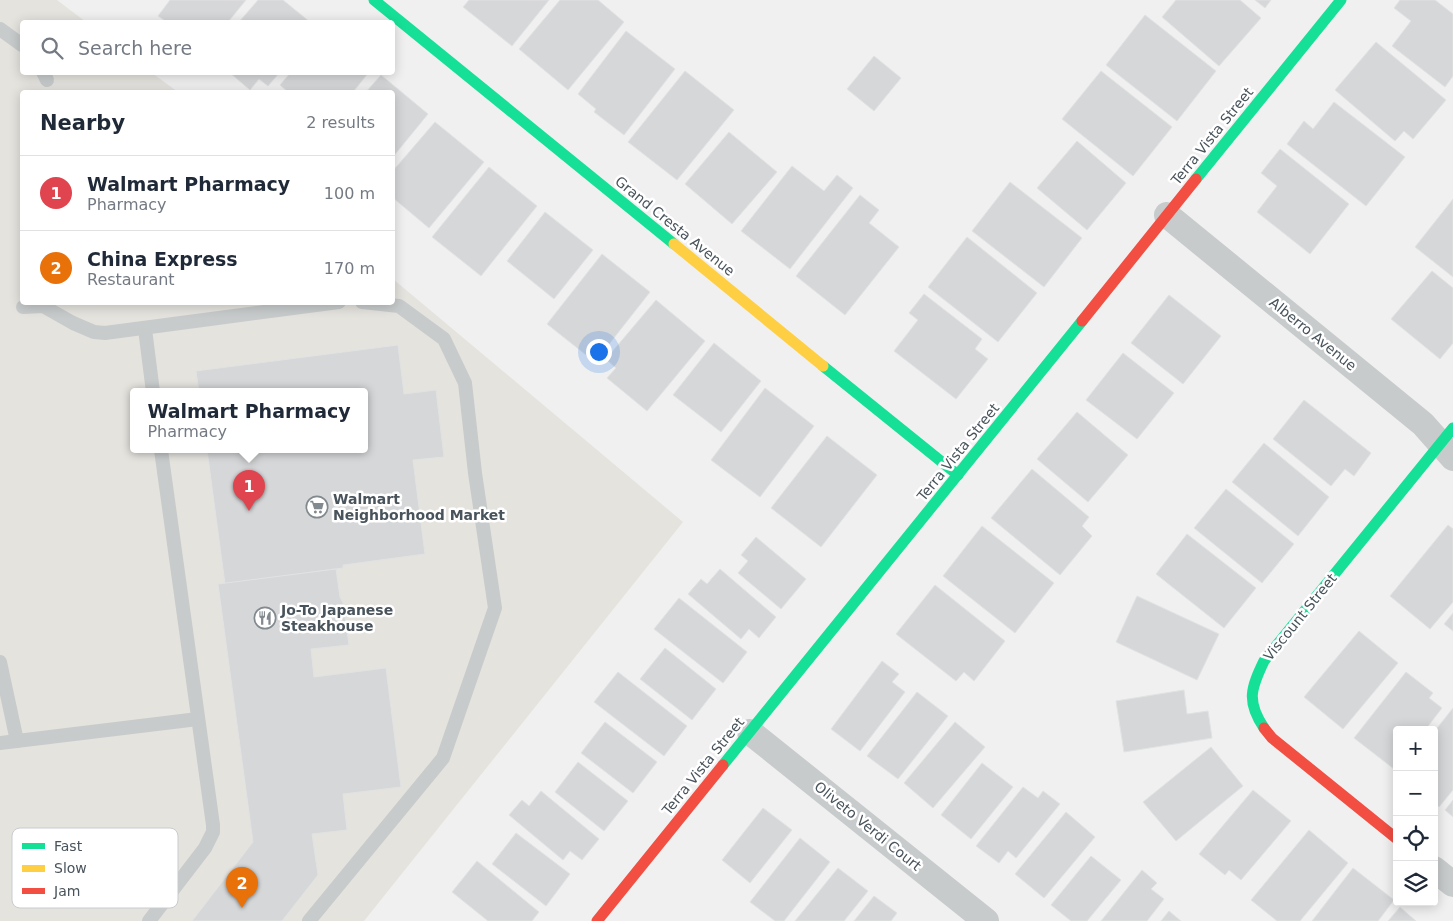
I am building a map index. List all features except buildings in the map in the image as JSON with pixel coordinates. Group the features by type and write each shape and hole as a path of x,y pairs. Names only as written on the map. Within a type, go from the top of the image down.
{"street":[{"name":"Grand Cresta Avenue","path":"374,0 958,475"},
{"name":"Terra Vista Street","path":"597,921 1341,0"},
{"name":"Alberro Avenue","path":"1167,215 1422,424 1448,443"},
{"name":"Viscount Street","path":"1393,836 1272,738 1256,718 1250,697 1254,681 1264,661 1448,443"},
{"name":"Oliveto Verdi Court","path":"750,732 986,921"},
{"path":"1438,872 1453,884"}],"lane":[{"path":"0,30 20,44"},
{"path":"23,307 43,306 73,323 94,332 117,333 317,305"},
{"path":"309,921 443,758 495,608 475,473 465,383 444,339 399,306 390,305"},
{"path":"145,329 152,388"},
{"path":"161,453 213,832 205,848 178,883"},
{"path":"0,662 17,741"},
{"path":"0,743 198,719"},
{"path":"149,921 159,908"}],"shaded area":[{"path":"0,0 57,0 83,20 20,20 20,75 155,75 175,90 20,90 20,305 395,305 395,281 683,522 364,921 0,921"}],"traffic: fast":[{"path":"374,0 674,244"},
{"path":"1196,179 1341,0"},
{"path":"723,765 1082,321"},
{"path":"823,366 958,475"},
{"path":"1264,728 1255,710 1252,694 1264,661 1453,428"}],"traffic: slow":[{"path":"674,244 823,366"}],"traffic: jam":[{"path":"1082,321 1196,179"},
{"path":"1264,728 1272,738 1393,836"},
{"path":"597,921 723,765"}],"place":[{"name":"Walmart Neighborhood Market","path":"317,507"},
{"name":"Walmart Pharmacy","path":"249,511"},
{"name":"Jo-To Japanese Steakhouse","path":"265,618"},
{"name":"China Express","path":"242,908"}]}
